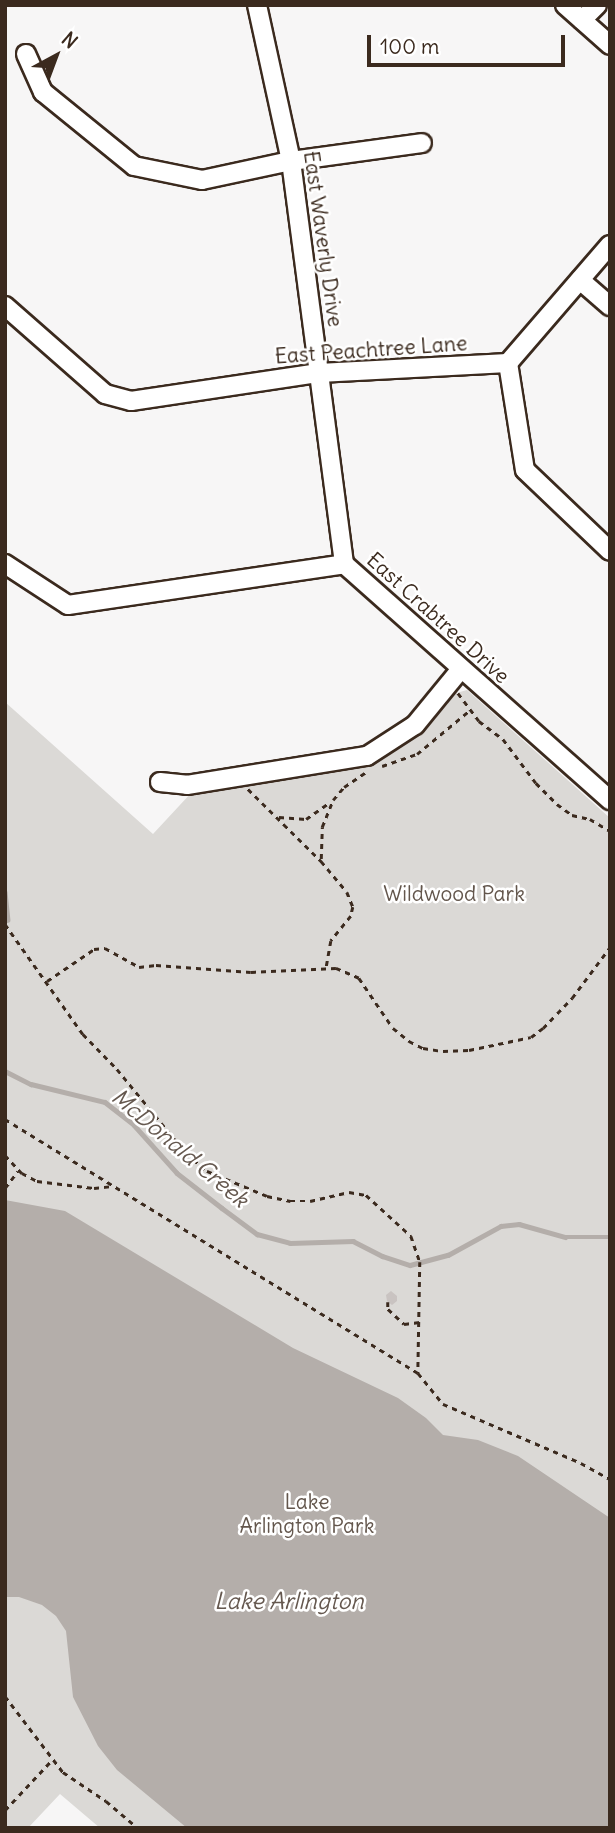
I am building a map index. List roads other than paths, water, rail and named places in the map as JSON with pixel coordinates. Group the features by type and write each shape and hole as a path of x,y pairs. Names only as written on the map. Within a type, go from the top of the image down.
{"street":[{"name":"East Waverly Drive","path":"257,5 291,161 344,564"},
{"path":"565,5 610,45"},
{"path":"582,20 597,5"},
{"path":"26,54 43,92 134,166 202,180 291,161 422,143"},
{"path":"610,245 508,363 524,470 610,551"},
{"path":"580,280 610,306"},
{"name":"East Peachtree Lane","path":"5,306 104,394 131,401 319,373 508,363"},
{"name":"East Crabtree Drive","path":"5,565 68,606 344,564 455,676 610,800"},
{"path":"160,782 187,785 367,756 415,725 455,676"}],"water":[{"name":"Lake Arlington","path":"5,1200 65,1211 293,1348 398,1398 426,1418 443,1435 478,1440 518,1456 610,1518 610,1828 187,1828 117,1770 98,1746 73,1697 66,1631 56,1616 42,1605 19,1597 5,1597"}],"waterway":[{"name":"McDonald Creek","path":"5,892 8,920"},
{"name":"McDonald Creek","path":"5,1071 31,1084 105,1102 134,1125 177,1173 257,1234 290,1243 353,1241 382,1256 410,1265 448,1255 501,1226 519,1224 565,1237 610,1237"}],"park label":[{"name":"Wildwood Park","path":"454,894"},
{"name":"Lake Arlington Park","path":"307,1514"}]}
